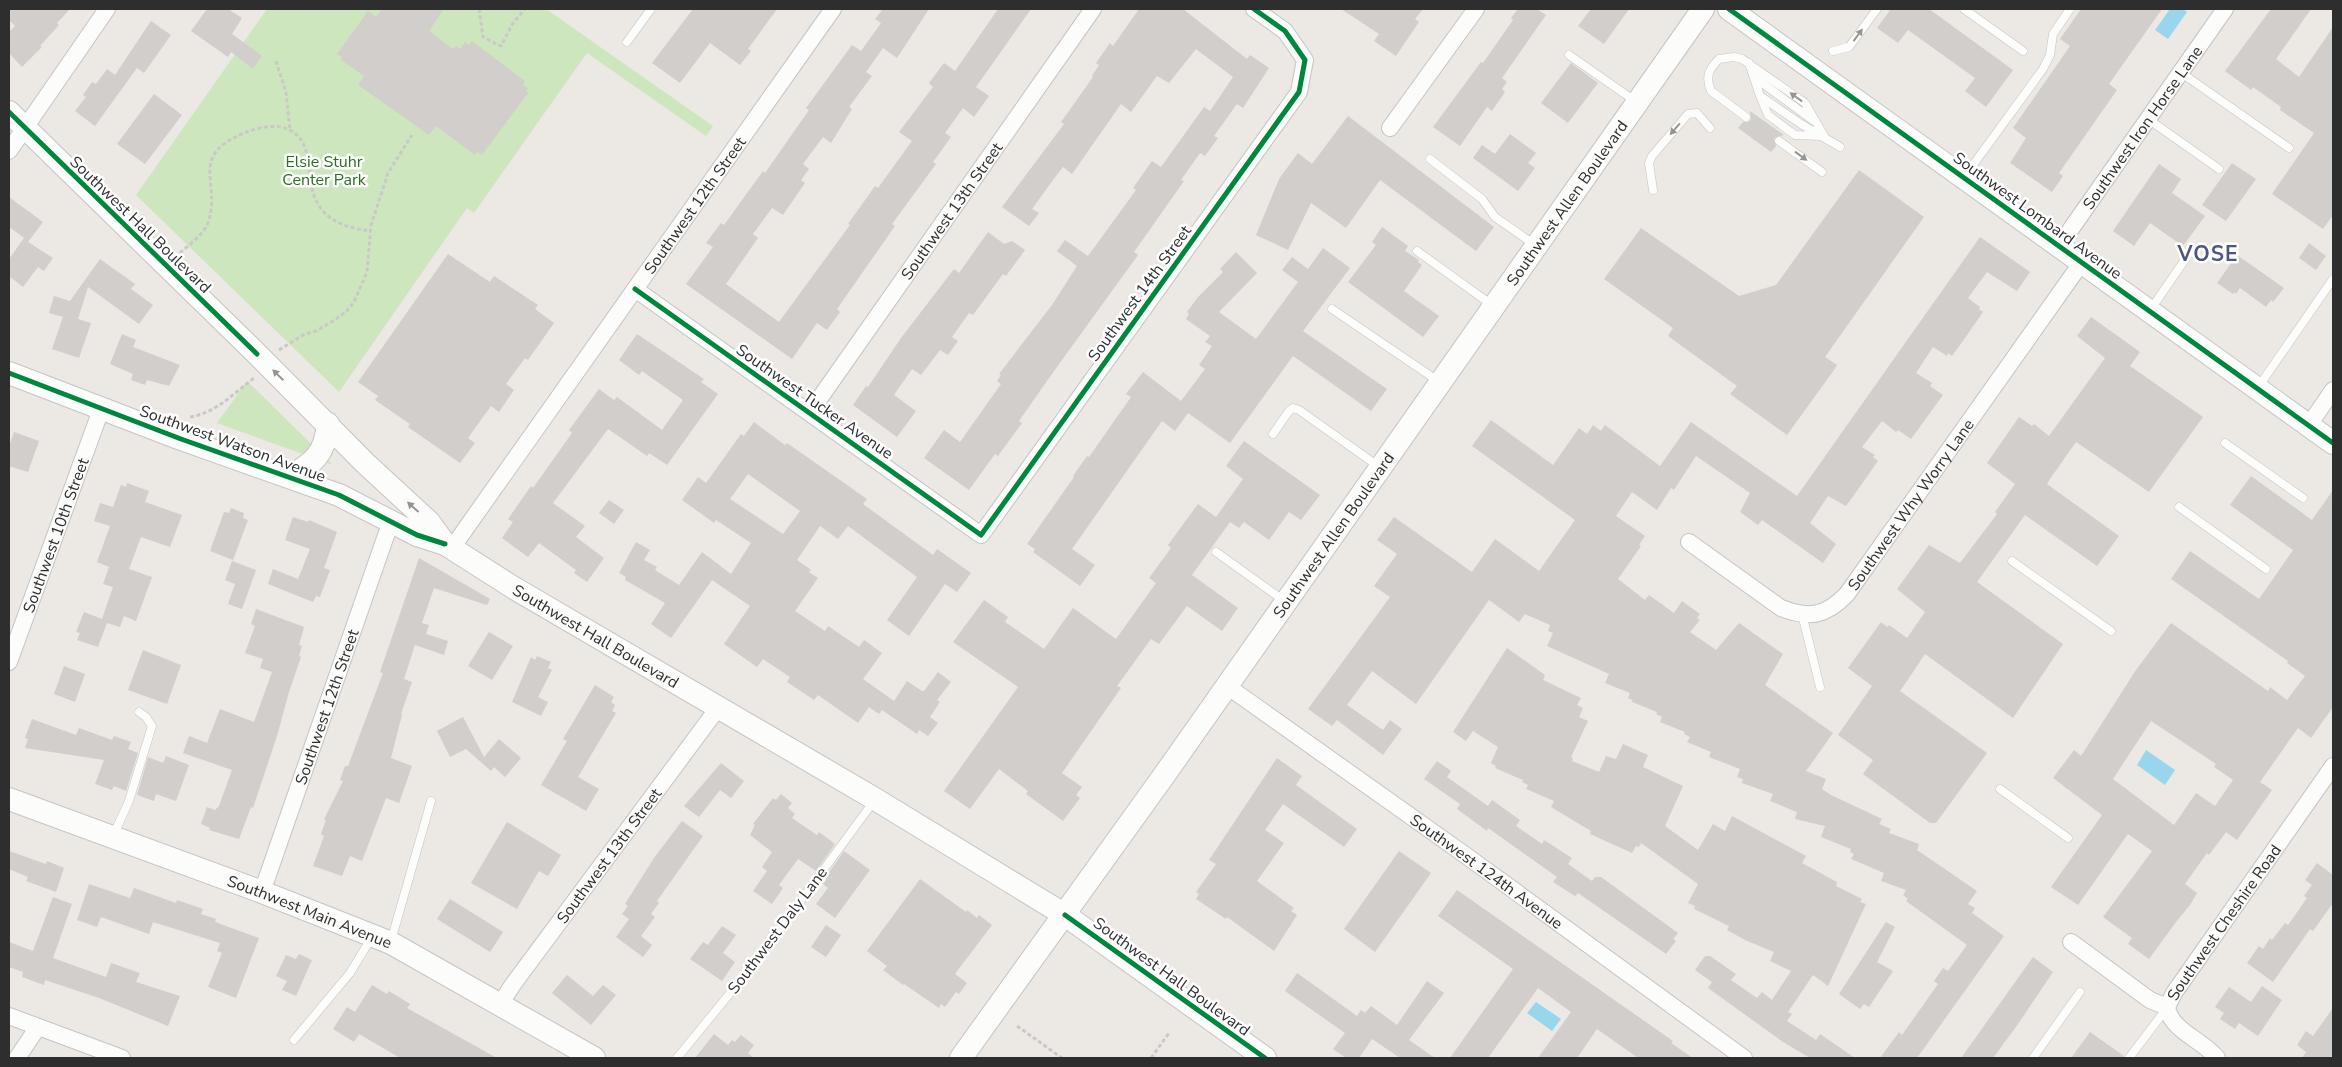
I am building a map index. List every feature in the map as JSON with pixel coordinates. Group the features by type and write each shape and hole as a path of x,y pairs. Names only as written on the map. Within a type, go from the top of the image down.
{"main road":[{"name":"Southwest Allen Boulevard","path":"961,1058 1227,686 1535,245 1703,9"},
{"name":"Southwest Lombard Avenue","path":"1729,9 2333,442"},
{"name":"Southwest Hall Boulevard","path":"9,112 165,266 262,367 328,424 365,463 429,522 448,546 514,588 875,799 1065,915 1265,1058"},
{"name":"Southwest Watson Avenue","path":"9,373 181,439 353,501 417,535 448,546"},
{"path":"289,477 312,464 319,455 327,436 328,424"},
{"name":"Southwest Main Avenue","path":"9,800 262,892 382,939 594,1058"}],"street":[{"path":"9,150 107,9"},
{"name":"Southwest 12th Street","path":"448,546 635,289 832,9"},
{"name":"Southwest 13th Street","path":"810,412 1093,9"},
{"name":"Southwest 14th Street","path":"981,535 1299,92 1305,60 1285,31 1254,9"},
{"path":"1390,128 1476,9"},
{"name":"Southwest Iron Horse Lane","path":"2059,246 2225,9"},
{"name":"Southwest Why Worry Lane","path":"1689,542 1781,608 1802,614 1825,612 1837,605 1847,594 2082,262"},
{"name":"Southwest Tucker Avenue","path":"635,289 981,535"},
{"path":"2309,425 2333,390"},
{"name":"Southwest 10th Street","path":"9,662 102,408"},
{"name":"Southwest 12th Street","path":"262,892 391,521"},
{"name":"Southwest 124th Avenue","path":"1227,686 1453,846 1744,1058"},
{"name":"Southwest 13th Street","path":"500,1004 514,982 718,708"},
{"name":"Southwest Cheshire Road","path":"2071,942 2150,1000 2167,1007 2174,993 2333,766"},
{"path":"2167,1007 2172,1021 2211,1051 2217,1058"},
{"path":"9,1016 122,1058"},
{"path":"17,1058 38,1027"}],"lane":[{"path":"627,42 651,9"},
{"path":"1833,51 1849,47 1877,9"},
{"path":"1964,9 2023,51"},
{"path":"1964,177 2043,69 2050,55 2053,34 2070,9"},
{"path":"1569,55 1636,103"},
{"path":"1746,117 1715,96 1708,84 1710,70 1719,59 1734,57 1749,63 1805,103 1824,136"},
{"path":"1749,63 1768,115 1795,134 1824,136"},
{"path":"2180,72 2289,148"},
{"path":"1754,77 1815,122"},
{"path":"1760,96 1801,124 1840,147"},
{"path":"1653,190 1649,163 1652,156 1688,114 1696,114 1710,128"},
{"path":"2148,119 2219,169"},
{"path":"1779,141 1822,172"},
{"path":"1430,159 1482,199 1496,217 1535,245"},
{"path":"2150,311 2194,248"},
{"path":"1417,251 1493,306"},
{"path":"2258,388 2333,279"},
{"path":"1332,309 1440,382"},
{"path":"1273,434 1293,408 1299,410 1380,467"},
{"path":"2225,443 2303,498"},
{"path":"2179,507 2266,569"},
{"path":"1216,552 1286,602"},
{"path":"2012,561 2111,631"},
{"path":"1802,614 1820,687"},
{"path":"112,837 129,801 152,726 146,717 139,712"},
{"path":"2000,789 2068,838"},
{"name":"Southwest Daly Lane","path":"677,1058 754,964 875,799"},
{"path":"294,1040 350,973 382,939 431,801"},
{"path":"2033,1058 2080,992"},
{"path":"2128,1058 2167,1007"}],"path":[{"path":"478,9 483,37 501,46 513,23 525,9"},
{"path":"276,61 286,92 290,131"},
{"path":"165,266 202,234 207,224 211,212 211,164 214,153 220,145 249,131 266,127 280,127 290,131 305,144 313,189 318,204 328,216 340,223 370,231"},
{"path":"190,417 203,415 217,407 292,341 316,331 346,312 362,287 366,272 370,231 388,173 412,135"},
{"path":"1017,1026 1062,1058"},
{"path":"1150,1058 1169,1032"}],"green space":[{"name":"Elsie Stuhr Center Park","path":"267,9 546,9 713,126 706,136 587,53 474,213 467,208 339,392 136,195"},
{"path":"247,381 333,465 217,423"}],"water":[{"path":"2170,9 2183,9 2187,12 2168,39 2155,30"},
{"path":"2146,750 2175,770 2165,785 2137,765"},
{"path":"1536,1002 1561,1019 1552,1031 1527,1013"}],"building":[{"path":"9,9 70,9 57,23 59,25 40,46 42,47 22,67 9,53 9,32 15,26 9,20"},
{"path":"207,9 228,9 242,18 232,34 262,56 253,69 231,52 228,57 191,31"},
{"path":"382,9 444,9 429,31 453,49 456,46 460,49 465,42 469,45 472,41 525,81 523,85 528,88 526,91 528,93 482,155 477,152 475,155 436,126 429,135 358,85 364,76 341,60 342,57 337,54 368,11 376,17"},
{"path":"693,9 777,9 748,49 751,51 740,65 710,43 680,83 652,63"},
{"path":"883,9 929,9 897,58 883,48 866,72 872,76 849,107 852,109 831,143 823,137 803,164 809,169 801,180 805,183 783,215 772,208 753,234 758,238 726,284 779,322 850,225 848,224 875,186 878,188 912,141 899,132 933,87 929,83 944,63 955,71 998,9 1031,9 976,87 989,96 974,117 963,108 945,133 951,137 933,162 936,164 892,224 895,226 837,309 840,312 827,330 817,323 792,359 686,284 713,247 706,243 721,223 724,225 763,171 765,173 809,110 806,108 852,45 861,51 881,23 875,19"},
{"path":"1139,9 1183,9 1247,59 1250,55 1269,68 1243,108 1237,104 1214,136 1218,138 1205,156 1200,153 1181,180 1184,181 1134,252 1138,255 1019,421 1022,423 998,456 995,454 969,490 924,458 944,430 960,442 1001,384 997,381 1001,375 999,374 1052,305 1077,266 1057,251 1065,240 1088,256 1136,190 1133,188 1152,161 1161,167 1204,107 1210,111 1233,77 1196,49 1169,83 1157,76 1131,112 1121,104 1072,174 1063,167 1053,180 1032,209 1039,213 1029,226 1002,207 1064,124 1061,122 1093,77 1099,65 1096,63 1110,43 1113,46"},
{"path":"1341,9 1423,9 1415,19 1419,22 1396,56 1374,41 1379,34"},
{"path":"1518,9 1537,9 1546,15 1502,78 1507,82 1502,89 1505,92 1492,111 1487,107 1460,146 1433,127 1481,62 1483,63 1513,20 1511,18"},
{"path":"1591,9 1629,9 1604,44 1578,26"},
{"path":"1891,9 1929,9 2013,70 1986,107 1965,91 1975,78 1908,30 1898,43 1877,28"},
{"path":"2081,9 2162,9 2109,84 2117,90 2059,173 2063,176 2052,192 2010,163 2026,138 2013,128 2070,46 2060,39"},
{"path":"2271,9 2311,9 2276,59 2299,77 2333,27 2333,215 2323,229 2272,194 2314,133 2280,110 2281,107 2253,87 2251,90 2225,71"},
{"path":"151,21 171,35 144,73 137,68 95,126 75,111 86,97 83,95 92,82 96,84 107,69 115,75"},
{"path":"1571,63 1598,83 1568,123 1541,103"},
{"path":"154,94 182,115 145,164 117,144"},
{"path":"1750,111 1784,135 1774,138 1776,146 1771,152 1738,128 1743,122 1751,120"},
{"path":"1348,116 1494,227 1476,251 1380,180 1346,228 1311,203 1288,250 1256,235 1279,179 1298,153 1312,164"},
{"path":"1510,134 1536,153 1528,163 1535,168 1518,191 1473,158 1482,145 1495,154"},
{"path":"2232,163 2256,179 2226,221 2202,205"},
{"path":"2159,164 2181,179 2172,193 2205,216 2183,246 2150,223 2134,246 2113,231"},
{"path":"1859,170 1924,217 1825,357 1837,365 1787,435 1730,394 1737,386 1668,336 1673,328 1604,279 1641,228 1739,296 1776,285"},
{"path":"9,197 43,222 28,242 53,258 44,271 38,267 23,287 9,276 9,259 24,238 27,240 9,227"},
{"path":"1382,227 1408,246 1405,251 1419,260 1418,262 1422,265 1404,291 1439,316 1423,337 1348,282 1376,245 1372,242"},
{"path":"988,232 1004,244 1012,241 1025,250 1006,276 1003,274 973,315 969,313 952,337 958,341 948,355 940,350 921,375 912,369 894,395 916,411 897,437 853,405 954,269 959,273"},
{"path":"1980,237 2030,272 2017,291 1987,272 1968,298 1980,307 1979,309 1983,312 1965,338 1952,356 1948,353 1947,356 1933,347 1916,373 1932,383 1930,386 1943,395 1911,439 1898,430 1896,432 1882,421 1862,447 1875,455 1873,457 1878,461 1846,506 1828,496 1810,523 1836,544 1823,563 1762,520 1758,525 1740,512 1750,493 1696,456 1674,490 1671,488 1657,510 1632,492 1616,516 1645,536 1639,545 1641,546 1618,579 1645,600 1649,595 1674,613 1682,601 1700,614 1697,618 1700,620 1690,632 1716,650 1739,623 1783,654 1765,685 1833,733 1806,771 1826,779 1822,789 1882,819 1879,824 1891,829 1889,833 1919,844 1917,850 1977,891 1968,904 1975,908 1972,913 2004,936 1917,1058 1880,1058 1899,1032 1902,1035 1938,984 1934,981 1943,968 1948,971 1967,945 1906,901 1908,899 1903,895 1906,890 1881,881 1884,873 1851,859 1854,854 1850,852 1851,849 1821,837 1825,826 1795,819 1797,812 1770,801 1773,794 1742,783 1743,779 1737,777 1740,769 1709,757 1711,752 1687,742 1690,737 1684,734 1685,732 1660,722 1662,717 1656,714 1657,712 1632,702 1628,698 1630,693 1605,683 1609,674 1547,646 1553,633 1548,631 1550,625 1525,614 1519,622 1489,600 1416,704 1372,671 1347,705 1383,730 1390,720 1402,729 1383,755 1337,720 1332,726 1308,709 1390,597 1374,586 1397,554 1377,540 1394,517 1472,572 1495,539 1539,571 1575,520 1472,446 1491,420 1553,465 1579,428 1587,434 1593,425 1601,431 1605,425 1660,466 1691,422 1797,496"},
{"path":"2309,243 2326,256 2316,270 2299,258"},
{"path":"1323,248 1350,268 1303,331 1387,389 1371,411 1293,356 1230,443 1188,413 1175,431 1162,421 1072,549 1095,565 1080,586 1033,552 1035,549 1027,544 1087,456 1089,457 1131,397 1126,394 1143,372 1181,401 1205,369 1199,365 1212,346 1205,342 1210,336 1186,319 1189,314 1187,312 1198,297 1223,272 1220,269 1236,252 1257,273 1219,312 1256,339 1298,282 1282,270 1292,257 1308,269"},
{"path":"448,254 490,282 494,276 538,305 535,309 554,323 528,360 525,358 506,384 514,390 499,412 491,406 468,438 475,443 460,463 408,427 410,424 375,400 378,396 358,382"},
{"path":"2237,255 2284,288 2273,302 2271,300 2266,307 2240,288 2236,294 2234,292 2233,294 2217,283"},
{"path":"100,259 135,284 131,289 153,305 139,324 88,287 78,319 91,323 79,358 52,349 63,317 49,313 54,296 70,301"},
{"path":"2091,317 2140,352 2130,366 2203,417 2149,492 2076,442 2047,484 2119,536 2097,566 2025,515 1977,582 2063,644 2013,718 1925,654 1900,691 1987,753 1936,823 1930,823 1863,774 1873,760 1838,735 1872,686 1848,668 1881,622 1887,627 1889,625 1907,638 1925,612 1897,589 1929,545 1960,563 1997,514 1995,512 2015,484 1987,463 2019,417 2032,426 2034,424 2049,436 2105,358 2077,336"},
{"path":"122,334 136,340 133,347 180,365 169,386 147,380 145,385 131,380 133,374 110,364"},
{"path":"637,334 704,379 701,382 718,394 667,465 649,453 647,456 608,429 553,503 585,526 576,537 604,558 587,582 574,573 576,570 539,543 528,557 502,538 513,522 508,519 531,486 533,488 572,433 569,430 599,389 614,400 617,397 662,430 683,400 642,371 639,375 619,360"},
{"path":"754,422 785,445 787,443 867,499 863,504 933,555 937,549 971,573 957,592 945,584 909,636 887,620 917,577 848,526 838,539 820,526 797,560 811,570 809,572 818,578 795,611 825,631 828,626 859,647 864,640 882,653 863,679 894,701 907,681 924,691 938,672 951,682 937,700 940,702 930,717 938,723 928,736 919,730 917,734 882,710 879,714 869,707 858,723 818,695 814,700 787,682 790,677 763,659 757,667 724,644 750,606 712,580 671,638 651,624 665,603 625,580 626,577 619,573 636,542 650,550 644,560 657,567 655,570 679,585 702,552 731,574 751,543 716,520 714,523 682,500 698,477 706,483 741,434 744,436","holes":["748,474 800,511 783,534 730,499"]},
{"path":"14,432 39,441 28,472 9,466 9,447"},
{"path":"1244,441 1320,495 1301,520 1289,512 1269,540 1244,522 1239,528 1230,522 1192,575 1238,608 1222,631 1187,606 1159,644 1151,639 1117,686 1121,688 1062,773 1082,787 1076,795 1080,798 1063,821 1026,794 1028,791 999,769 970,809 944,791 1018,687 953,642 984,600 1008,617 1005,622 1044,649 1073,608 1116,639 1156,583 1149,578 1171,548 1168,545 1198,504 1216,517 1243,479 1226,466"},
{"path":"2251,476 2312,520 2333,490 2333,707 2311,738 2298,728 2260,782 2272,790 2237,840 2226,832 2209,855 2207,853 2185,884 2197,893 2149,959 2128,944 2132,938 2103,917 2152,851 2128,834 2078,905 2051,887 2102,815 2053,778 2074,750 2081,756 2136,670 2171,623 2268,691 2270,687 2287,700 2305,676 2287,663 2288,661 2171,579 2190,551 2259,599 2293,550 2230,505","holes":["2151,721 2216,764 2214,767 2233,780 2215,806 2196,793 2174,825 2113,779"]},
{"path":"127,483 149,491 145,502 182,515 170,547 141,537 129,569 152,577 136,621 124,616 120,627 107,623 98,647 77,640 80,633 76,632 84,612 102,619 113,587 103,584 109,567 97,562 110,526 94,521 100,503 113,507 121,485 126,487"},
{"path":"609,500 624,510 614,524 599,513"},
{"path":"231,508 244,513 243,518 248,520 233,560 210,551 224,512 229,513"},
{"path":"293,517 308,522 309,520 337,532 324,568 330,570 320,597 316,596 313,602 268,584 273,569 298,579 310,549 285,540"},
{"path":"419,558 490,599 487,605 434,588 422,623 429,625 426,634 448,641 444,655 415,645 404,679 412,682 401,714 391,758 412,766 399,803 386,798 362,861 350,856 342,876 313,866 324,836 321,834 326,820 324,819 343,781 340,780 345,766 348,766 383,673 380,672"},
{"path":"232,561 256,570 242,609 228,604 235,584 225,580"},
{"path":"256,609 304,627 299,645 302,646 299,656 301,657 277,736 253,808 251,807 239,839 209,830 210,828 201,824 207,807 215,810 219,806 232,770 183,753 189,736 207,743 220,709 254,722 272,672 260,668 263,659 245,653 255,626 251,624"},
{"path":"489,632 513,646 492,680 468,666"},
{"path":"1507,648 1545,675 1543,680 1581,698 1577,705 1583,708 1579,717 1588,721 1571,757 1573,758 1572,761 1599,772 1606,756 1616,759 1623,744 1648,755 1643,767 1683,786 1665,826 1698,850 1713,824 1725,831 1732,816 1806,856 1802,863 1837,882 1836,886 1862,899 1860,902 1866,904 1828,986 1813,975 1788,1012 1792,1014 1787,1021 1816,1040 1820,1034 1855,1058 1810,1058 1783,1042 1708,988 1712,982 1695,970 1705,956 1710,956 1736,974 1731,980 1757,998 1762,992 1772,1000 1791,971 1770,961 1774,952 1745,940 1727,930 1729,926 1694,909 1695,906 1688,903 1698,884 1641,843 1639,847 1636,846 1632,853 1590,834 1591,831 1551,807 1554,801 1526,789 1528,785 1522,782 1523,780 1495,768 1496,766 1491,763 1498,747 1473,731 1466,741 1453,732"},
{"path":"143,650 181,665 167,704 128,690"},
{"path":"537,656 551,662 548,668 552,670 538,697 548,702 541,716 512,702 531,657 535,660"},
{"path":"64,666 85,674 75,702 54,694"},
{"path":"595,685 614,697 611,702 615,705 612,711 616,713 578,777 599,789 586,811 541,785 567,741 563,739"},
{"path":"463,717 484,757 499,739 521,758 505,777 494,767 491,771 466,749 450,757 437,731"},
{"path":"32,719 76,735 79,728 112,740 114,736 131,742 128,749 138,753 126,791 114,786 112,790 95,784 104,760 25,748 28,739 25,738"},
{"path":"166,756 189,765 176,801 156,794 154,801 137,795 148,757 163,763"},
{"path":"1277,758 1302,776 1296,785 1357,829 1344,847 1283,804 1265,830 1284,843 1257,881 1294,908 1291,911 1297,915 1274,951 1227,917 1226,919 1196,899 1199,894 1196,892 1216,864 1209,860"},
{"path":"1437,761 1451,771 1447,777 1488,806 1492,800 1520,820 1516,826 1542,844 1544,840 1572,858 1568,864 1592,881 1595,877 1601,877 1678,933 1673,939 1676,941 1666,954 1578,893 1575,896 1553,882 1557,877 1488,828 1487,831 1457,809 1460,804 1424,779"},
{"path":"721,763 744,781 731,798 720,790 699,817 684,806"},
{"path":"781,794 792,803 788,808 795,814 792,818 817,835 819,832 835,844 816,871 798,859 779,885 783,888 772,904 753,891 767,871 762,867 772,852 750,835 755,825 753,824 773,798 776,800"},
{"path":"682,821 703,836 657,901 659,903 651,914 655,917 641,936 652,945 643,957 616,937 629,919 622,914 628,906 625,904 654,858"},
{"path":"507,822 561,855 548,876 539,871 517,909 471,883"},
{"path":"9,851 46,864 47,861 64,868 56,892 26,881 28,877 9,869"},
{"path":"844,851 870,870 835,918 816,904 828,888 823,884 827,879 825,878"},
{"path":"1399,851 1431,873 1375,952 1344,929"},
{"path":"2317,863 2333,875 2333,903 2313,931 2310,929 2273,982 2247,963 2259,946 2263,949 2270,938 2272,940 2285,923 2288,925 2307,898 2304,896 2312,885 2305,880"},
{"path":"920,879 966,912 967,910 977,918 979,915 992,925 955,974 967,983 959,994 956,992 945,1007 941,1004 939,1008 903,985 883,970 887,966 867,951"},
{"path":"89,884 130,898 134,888 176,903 177,900 203,909 201,914 216,919 215,922 259,938 236,998 208,987 222,953 217,951 220,943 153,922 149,934 101,917 97,927 77,920"},
{"path":"1457,890 1673,1041 1671,1043 1693,1058 1638,1058 1597,1029 1577,1058 1538,1058 1571,1012 1538,988 1488,1058 1450,1058 1513,969 1438,916"},
{"path":"53,897 72,904 53,958 106,977 111,963 140,973 136,982 180,996 168,1026 99,998 45,980 44,985 22,977 23,972 9,967 9,942 33,951"},
{"path":"450,899 503,932 490,952 437,919"},
{"path":"1886,922 1895,927 1877,962 1893,971 1869,1007 1864,1004 1860,1009 1839,994"},
{"path":"826,925 841,935 826,957 811,947"},
{"path":"722,926 736,935 723,953 735,962 722,981 690,959 703,942 708,945"},
{"path":"299,954 312,960 296,996 282,990 287,981 276,976 286,955 296,959"},
{"path":"2033,957 2053,972 2018,1024 1993,1058 1961,1058"},
{"path":"1297,973 1357,1016 1361,1010 1365,1013 1371,1006 1397,1025 1427,981 1444,993 1409,1040 1435,1058 1400,1058 1372,1039 1359,1058 1346,1058 1333,1049 1345,1033 1285,991"},
{"path":"567,975 593,996 603,985 616,995 591,1025 552,993"},
{"path":"372,985 387,994 389,991 410,1004 407,1008 497,1058 400,1058 359,1034 354,1042 333,1029 347,1007 355,1012"},
{"path":"2262,986 2282,1000 2258,1036 2239,1023 2235,1029 2220,1019 2224,1013 2215,1007 2229,987 2251,1002"},
{"path":"2333,1008 2333,1058 2302,1058 2306,1052 2297,1045 2306,1031 2313,1036"},
{"path":"2090,1032 2124,1056 2123,1058 2071,1058"},
{"path":"714,1034 728,1045 732,1040 735,1042 741,1035 754,1045 748,1053 754,1058 695,1058"}],"cycle path":[{"path":"635,289 981,535 1299,92 1305,60 1285,31 1254,9"},
{"path":"1729,9 2333,443"},
{"path":"9,112 257,354"},
{"path":"9,373 181,439 339,495 417,535 445,544"},
{"path":"1065,915 1265,1058"}],"district":[{"name":"VOSE","path":"2208,254"}]}
